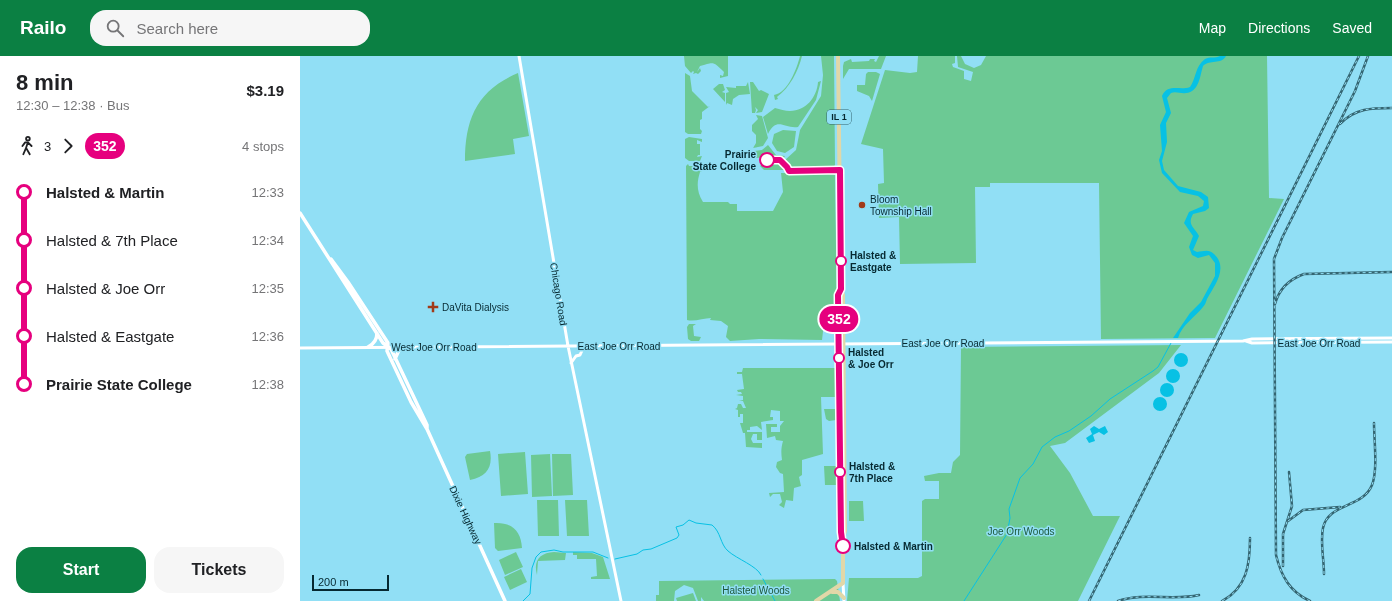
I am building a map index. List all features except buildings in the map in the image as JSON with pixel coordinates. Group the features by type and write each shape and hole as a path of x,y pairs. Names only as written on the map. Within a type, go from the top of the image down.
{"main road":[{"name":"IL 1","path":"838,56 841,289 838,295 841,344 841,532 843,538 843,583"},
{"name":"Dixie Highway","path":"300,213 387,347 411,402 427,430 505,601"},
{"name":"Dixie Highway","path":"330,259 348,282 388,343 387,347 390,349 427,425 427,430"},
{"path":"368,348 377,338 377,332"},
{"path":"395,359 399,350 404,347"},
{"path":"816,601 843,583"},
{"path":"830,592 838,592 844,599"}],"street":[{"name":"Chicago Road","path":"519,56 571,363 621,601"},
{"name":"East Joe Orr Road","path":"568,346 1246,341 1252,339 1392,338"},
{"name":"East Joe Orr Road","path":"1246,341 1252,343 1392,342"},
{"name":"West Joe Orr Road","path":"300,348 568,346"},
{"path":"571,363 576,356 580,355 584,346"},
{"path":"843,583 844,599"}],"green space":[{"path":"684,56 728,56 728,76 720,78 720,75 723,76 724,72 713,63 700,66 697,72 700,68 701,71 698,74 693,74 693,71 691,73 685,66"},
{"path":"800,56 802,56 793,79 786,89 777,97 778,99 775,100 774,95 784,90 788,85 797,67"},
{"path":"821,56 834,56 835,165 832,169 794,169 785,160 796,150 800,130 821,96 823,75"},
{"path":"879,56 886,56 881,69 849,69 843,79 843,62 844,66 844,62 851,59 852,62 869,61 870,59 875,59 874,61 876,62"},
{"path":"918,56 955,56 955,63 952,64 953,67 964,71 964,79 971,81 973,72 958,67 957,56 961,56 965,64 974,68 981,65 986,56 1267,56 1269,198 1284,199 1215,338 1101,339 1099,183 990,183 990,187 975,187 976,263 900,264 899,217 879,218 878,184 884,183 883,149 861,144 885,70 910,73 917,72"},
{"path":"868,72 876,72 880,74 872,101 869,96 857,91 857,85 865,85 866,74"},
{"path":"518,73 529,136 513,139 515,154 465,161 468,132 471,119 476,108 483,97 492,88"},
{"path":"685,73 690,76 692,91 708,107 710,106 702,112 702,119 700,120 700,129 702,131 701,134 688,134 685,132"},
{"path":"821,81 816,100 798,127 778,124 771,129 768,134 763,117 775,108 790,111 801,109 806,106 813,98 818,82"},
{"path":"748,82 750,94 739,95 733,99 732,105 727,103 726,105 726,93 729,92 726,87 736,88 736,86 746,86"},
{"path":"750,82 753,82 759,91 761,90 769,94 762,112 756,113 758,110 755,107 755,113 752,113"},
{"path":"719,84 723,84 725,90 722,92 725,93 725,102 713,89"},
{"path":"756,115 762,116 768,138 763,146 753,148 756,143 756,135 752,131 752,125 758,119"},
{"path":"783,130 796,131 794,147 785,153 777,151 772,143 774,134"},
{"path":"689,137 702,139 702,142 697,140 697,144 700,144 700,155 697,157 702,156 700,161 689,161 685,158 685,139"},
{"path":"768,145 776,155 785,156 783,159 768,157 756,158 754,151 762,150"},
{"path":"764,163 781,163 785,168 783,170 764,170 760,166"},
{"path":"688,164 689,166 705,166 706,169 700,172 698,183 699,194 703,202 728,202 730,204 737,204 737,211 773,211 783,192 781,173 831,173 835,175 837,321 824,323 822,340 759,339 730,341 726,337 728,326 721,321 710,320 711,318 693,321 687,320 686,166"},
{"path":"689,324 696,324 693,326 694,336 701,337 699,341 691,341 688,339 687,327"},
{"name":"Joe Orr Woods","path":"1181,345 1159,373 1065,443 1050,446 1070,473 1093,516 1120,516 1078,601 847,601 849,578 918,578 922,576 922,501 925,499 939,499 939,481 925,481 924,476 939,473 951,473 953,462 960,455 961,347"},
{"path":"836,365 838,393 836,392 836,397 821,397 823,454 802,460 802,475 799,477 801,486 794,488 793,501 786,500 784,508 779,505 782,502 780,494 773,494 770,497 769,493 784,492 783,474 780,473 776,467 777,462 782,460 781,450 783,441 776,440 775,436 767,438 766,424 777,424 777,427 771,427 771,432 780,432 780,426 784,421 780,421 780,411 771,410 770,417 773,417 773,420 761,422 762,430 757,426 750,427 750,430 747,430 747,432 762,432 762,440 757,440 757,434 753,434 751,439 753,443 762,443 762,448 746,447 745,433 743,433 740,423 743,423 743,414 740,414 740,417 738,417 738,410 735,409 737,408 738,404 741,404 743,408 746,408 743,401 739,401 743,400 743,396 736,395 742,394 737,390 744,389 742,374 737,374 737,372 742,372 743,368 835,368"},
{"path":"824,409 836,409 836,420 829,421 826,419"},
{"path":"490,451 491,462 488,470 485,474 476,479 470,480 465,457 467,454"},
{"path":"525,452 528,494 501,496 498,454"},
{"path":"550,454 552,496 532,497 531,455"},
{"path":"552,454 571,454 573,495 553,496"},
{"path":"824,466 837,466 837,485 825,485"},
{"path":"537,500 558,500 559,536 538,536"},
{"path":"565,500 587,500 589,536 567,536"},
{"path":"849,501 863,501 864,521 849,521"},
{"path":"494,523 511,526 520,537 522,548 498,551 495,548"},
{"path":"516,552 523,567 505,575 499,560"},
{"path":"554,552 566,553 565,560 538,561 537,575 536,565 539,558 545,554"},
{"path":"573,552 592,553 603,557 610,579 591,579 591,577 597,576 596,559 577,559 577,555 573,555"},
{"path":"521,569 527,582 510,590 504,577"},
{"name":"Halsted Woods","path":"835,579 837,581 840,601 704,601 701,597 701,601 698,601 693,588 684,585 675,591 674,601 656,601 656,595 659,595 659,581"},
{"path":"693,593 696,601 677,601 676,598"}],"water":[{"path":"1226,56 1224,59 1203,66 1198,83 1194,90 1186,93 1171,93 1167,98 1171,113 1166,123 1167,142 1162,161 1164,170 1178,186 1201,192 1208,197 1209,208 1205,211 1193,214 1191,218 1192,226 1199,236 1193,250 1197,252 1212,252 1218,259 1220,265 1219,277 1204,305 1186,325 1178,338 1173,338 1190,313 1201,302 1215,276 1215,263 1209,255 1198,258 1192,255 1189,247 1193,236 1184,223 1189,212 1203,206 1204,201 1198,196 1180,192 1162,173 1159,160 1162,151 1160,125 1166,112 1162,96 1171,88 1190,87 1199,65 1207,58"},
{"path":"1181,353 1186,355 1188,360 1186,365 1181,367 1176,365 1174,360 1176,355"},
{"path":"1173,369 1178,371 1180,376 1178,381 1173,383 1168,381 1166,376 1168,371"},
{"path":"1167,383 1172,385 1174,390 1172,395 1167,397 1162,395 1160,390 1162,385"},
{"path":"1160,397 1165,399 1167,404 1165,409 1160,411 1155,409 1153,404 1155,399"},
{"path":"1094,426 1099,429 1105,426 1108,432 1104,435 1099,432 1093,435 1095,441 1089,443 1086,438 1092,434 1090,429"}],"waterway":[{"path":"964,601 1007,534 1010,518 1009,509 1020,478 1033,464 1042,447 1055,437 1069,431 1091,416 1110,399 1158,367 1171,343"},
{"path":"615,559 637,554 643,550 651,549 677,538 679,535 676,527 683,525 689,520 696,523 712,525 717,531 725,548 751,566 761,575"},
{"path":"523,601 530,594 532,568 536,557 541,552 554,550 563,552 593,552 608,558"},
{"path":"763,579 775,601"}],"railway":[{"path":"1089,601 1359,56"},
{"path":"1310,601 1297,593 1287,582 1276,555 1274,259 1282,238 1355,91 1368,56"},
{"path":"1340,124 1352,115 1364,110 1392,108"},
{"path":"1275,304 1282,289 1294,279 1304,274 1392,272"},
{"path":"1324,574 1322,539 1323,528 1326,520 1338,509 1361,498 1368,492 1374,479 1374,423"},
{"path":"1283,566 1283,534 1292,506 1289,472"},
{"path":"1288,521 1303,510 1340,507"},
{"path":"1222,601 1230,596 1242,582 1248,566 1250,538"},
{"path":"1118,601 1138,597 1189,597 1199,595"}],"bus line":[{"name":"352","path":"767,160 780,160 789,171 840,170 841,289 838,295 841,532 843,546"}],"place":[{"name":"Prairie State College","path":"767,160"},
{"name":"Bloom Township Hall","path":"862,205"},
{"name":"Halsted & Eastgate","path":"841,261"},
{"name":"DaVita Dialysis","path":"433,307"},
{"name":"Halsted & Joe Orr","path":"839,358"},
{"name":"Halsted & 7th Place","path":"840,472"},
{"name":"Halsted & Martin","path":"843,546"}]}
